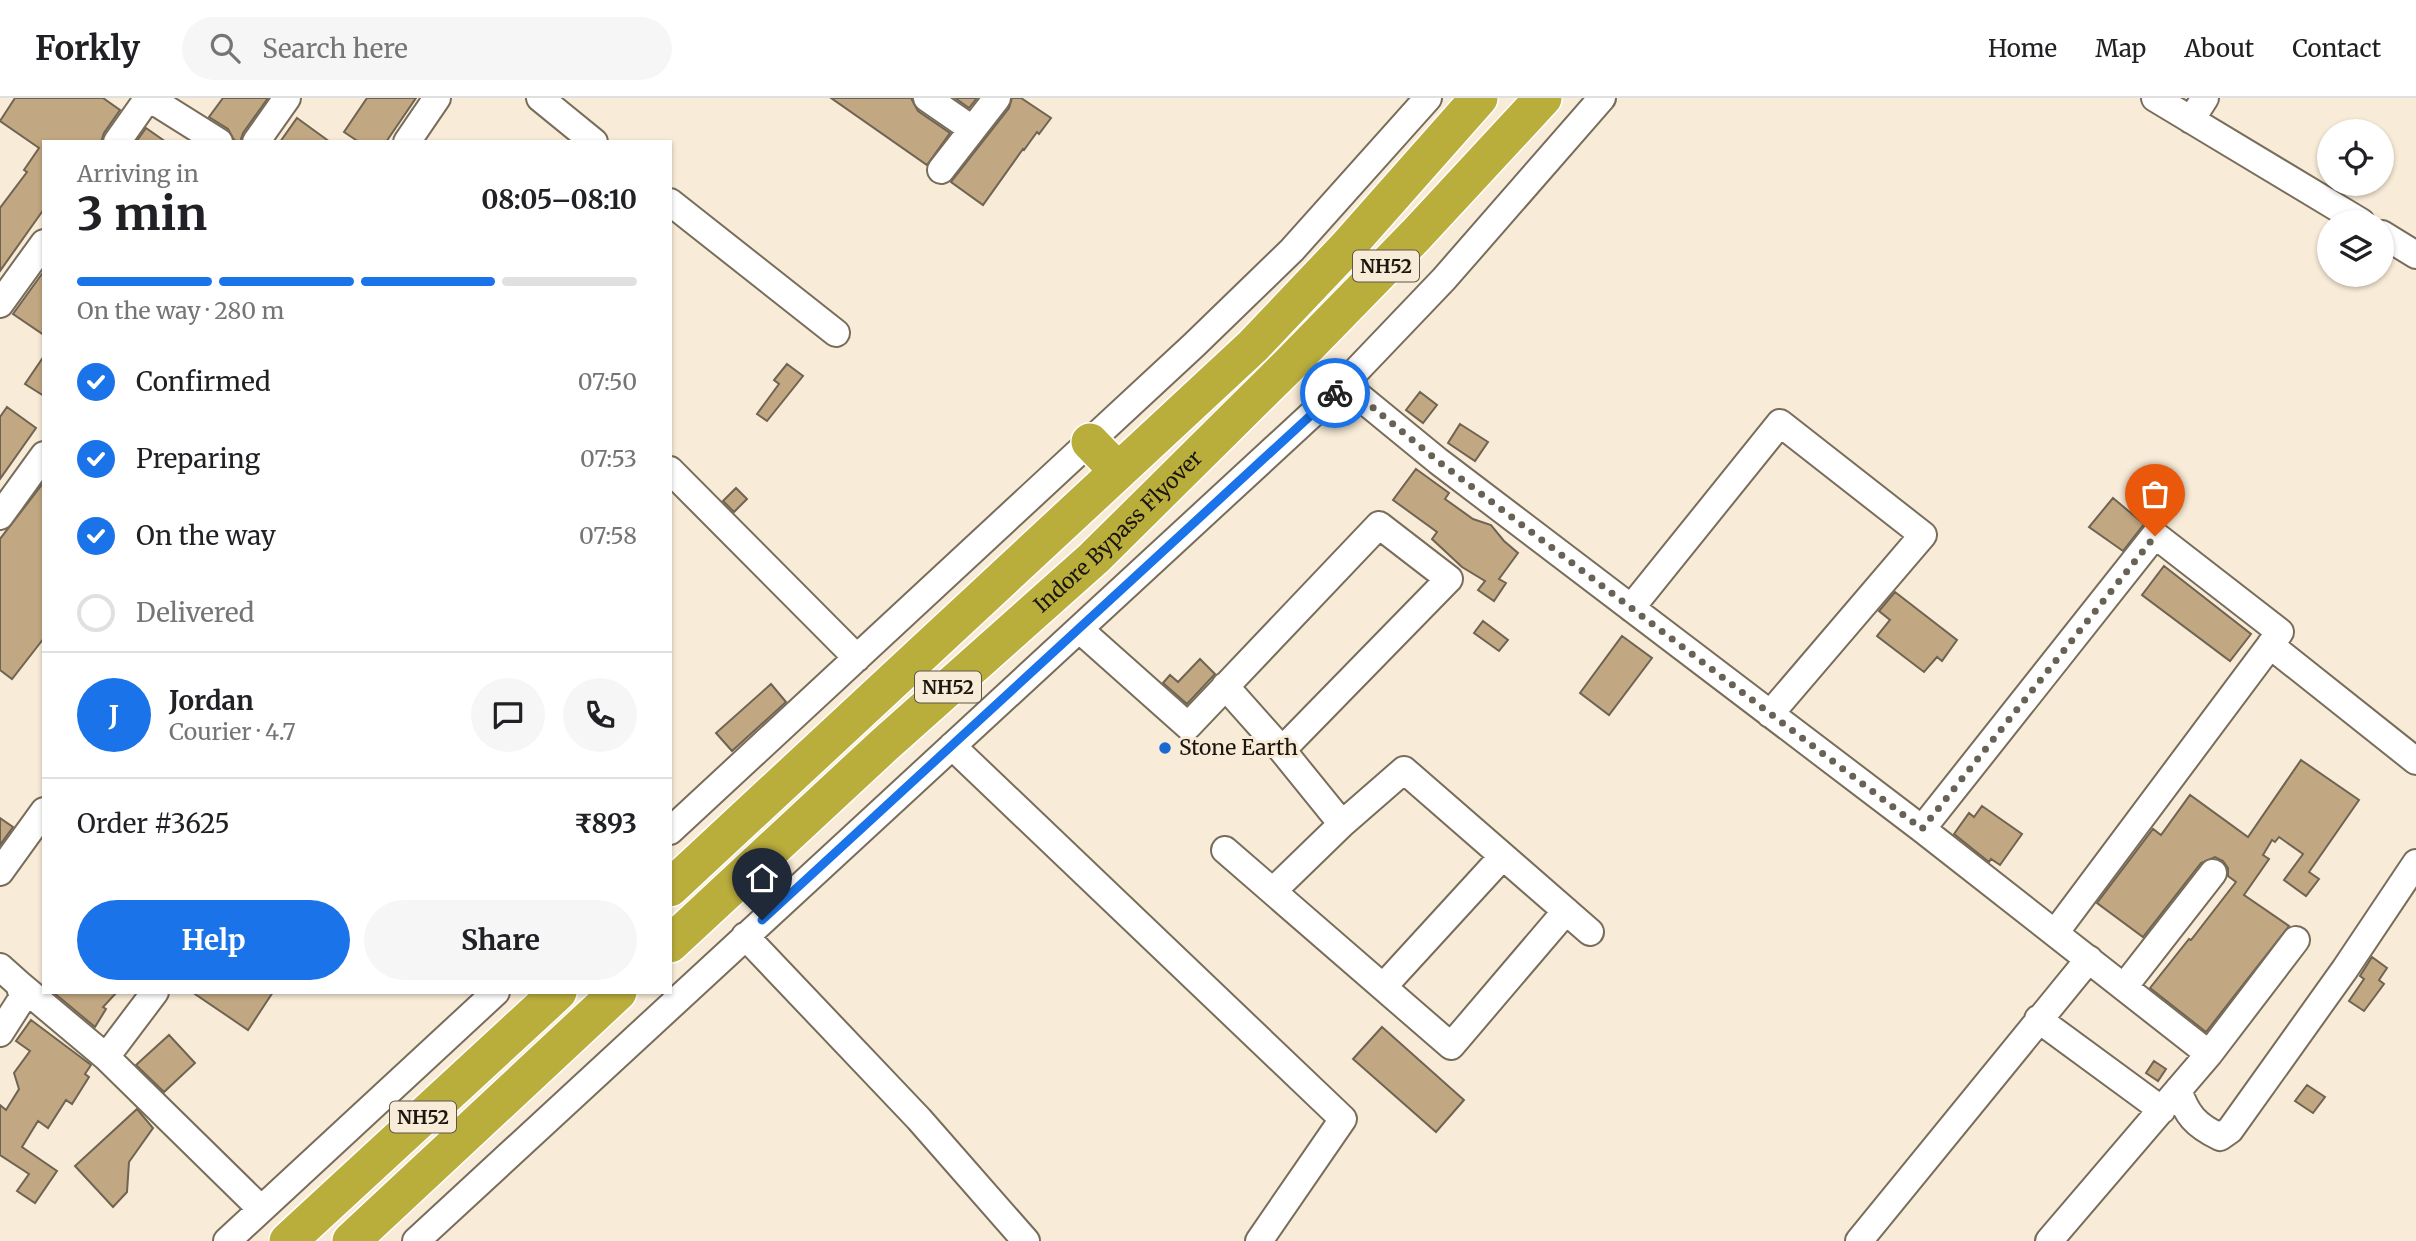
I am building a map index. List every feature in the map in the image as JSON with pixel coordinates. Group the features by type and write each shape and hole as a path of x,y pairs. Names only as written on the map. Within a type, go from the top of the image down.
{"highway":[{"name":"Indore Bypass Flyover","path":"672,886 1253,346 1381,210 1479,98"},
{"name":"Indore Bypass Flyover","path":"672,942 883,746 1094,558 1416,235 1543,98"},
{"path":"1090,442 1118,471"},
{"name":"NH52","path":"288,1241 556,994"},
{"name":"NH52","path":"351,1241 616,994"}],"street":[{"path":"118,140 148,98 216,140"},
{"path":"257,140 286,98"},
{"path":"408,140 437,98"},
{"path":"540,98 592,140"},
{"path":"927,98 972,129"},
{"path":"941,170 997,98"},
{"path":"672,829 1090,442 1292,250 1428,98"},
{"path":"416,1241 1344,384 1444,279 1602,98"},
{"path":"2155,98 2198,109 2344,210"},
{"path":"672,204 836,333"},
{"path":"2394,241 2416,255"},
{"path":"0,304 42,246"},
{"path":"1344,384 1438,461 1922,829 2209,1054"},
{"path":"1631,608 1780,423 1923,534 1770,714"},
{"path":"3,506 41,465"},
{"path":"672,472 857,658"},
{"path":"1079,629 1188,726 1379,525 1449,579 1282,750"},
{"path":"1922,829 2155,536 2280,632 2055,933"},
{"path":"2270,645 2416,761"},
{"path":"1225,686 1342,824"},
{"path":"952,746 1343,1119 1259,1241"},
{"path":"1273,891 1342,824 1404,770 1590,932"},
{"path":"0,872 42,814"},
{"path":"1225,850 1451,1046 1566,911"},
{"path":"1383,987 1503,856"},
{"path":"2038,1019 2184,1108 2200,1128 2220,1137 2230,1130 2346,969 2416,863"},
{"path":"2124,986 2213,873"},
{"path":"745,936 919,1119 1026,1241"},
{"path":"2049,1241 2209,1054 2296,940"},
{"path":"1859,1241 2088,959"},
{"path":"0,1033 23,997 10,976"},
{"path":"10,976 106,1057 261,1209"},
{"path":"106,1057 153,994"},
{"path":"227,1241 494,994"}],"building":[{"path":"15,98 103,98 120,110 102,140 42,140 42,212 0,271 0,208 27,172 24,170 39,148 0,121"},
{"path":"223,98 268,98 241,140 234,140 228,129 209,117"},
{"path":"367,98 416,98 387,140 356,140 344,132"},
{"path":"831,98 911,98 918,111 950,133 927,165"},
{"path":"955,98 977,98 969,108"},
{"path":"1012,98 1021,98 1051,118 1023,149 983,205 951,182 1009,108"},
{"path":"297,118 327,140 281,140"},
{"path":"146,128 163,140 137,140"},
{"path":"42,274 42,334 13,314"},
{"path":"42,359 42,395 25,384"},
{"path":"787,364 803,376 767,421 757,414 779,384 774,380"},
{"path":"1420,392 1437,405 1423,423 1406,410"},
{"path":"7,407 36,428 0,479 0,417"},
{"path":"1460,424 1488,442 1475,461 1448,443"},
{"path":"1416,469 1449,493 1445,499 1473,519 1491,525 1518,553 1499,579 1506,583 1494,601 1478,590 1485,581 1462,567 1432,539 1437,532 1393,500"},
{"path":"42,485 42,641 12,679 0,670 0,539"},
{"path":"736,488 747,499 734,512 723,501"},
{"path":"2113,498 2144,524 2123,551 2089,527"},
{"path":"2164,566 2251,634 2230,661 2142,595"},
{"path":"1895,592 1957,640 1942,661 1937,657 1924,672 1877,636 1890,620 1879,611"},
{"path":"1483,621 1508,640 1499,651 1474,633"},
{"path":"1622,636 1652,658 1609,715 1580,693"},
{"path":"1200,659 1215,674 1187,704 1163,683 1170,675 1178,682"},
{"path":"771,684 786,702 732,751 716,733"},
{"path":"2301,760 2359,800 2309,872 2319,879 2306,896 2284,880 2303,854 2279,837 2275,842 2272,840 2263,855 2269,859 2244,895 2289,926 2206,1032 2150,988 2236,882 2228,876 2228,868 2223,861 2215,857 2201,863 2143,937 2097,903 2153,829 2161,835 2190,795 2248,837"},
{"path":"1982,806 2022,834 2000,865 1991,859 1989,862 1954,834 1969,813 1974,817"},
{"path":"0,818 13,827 0,845"},
{"path":"2372,957 2387,968 2379,980 2384,984 2364,1011 2349,1001 2364,979 2360,976"},
{"path":"55,994 115,994 103,1007 106,1009 95,1027"},
{"path":"195,994 272,994 248,1030"},
{"path":"31,1020 91,1065 85,1074 89,1077 72,1104 66,1100 48,1128 38,1121 22,1147 57,1171 35,1203 17,1191 29,1174 0,1155 0,1105 6,1110 19,1089 14,1073 30,1051 16,1041"},
{"path":"1382,1027 1464,1100 1436,1132 1353,1059"},
{"path":"169,1035 195,1063 164,1092 136,1065"},
{"path":"2154,1061 2166,1069 2158,1081 2146,1073"},
{"path":"2307,1085 2325,1097 2313,1113 2295,1101"},
{"path":"137,1109 153,1128 129,1162 127,1192 113,1207 75,1166"}],"way so far":[{"path":"1335,393 1344,384 1438,461 1922,829 2155,536"}],"place":[{"name":"Stone Earth","path":"1165,748"}],"route":[{"path":"762,920 1335,393"}]}
